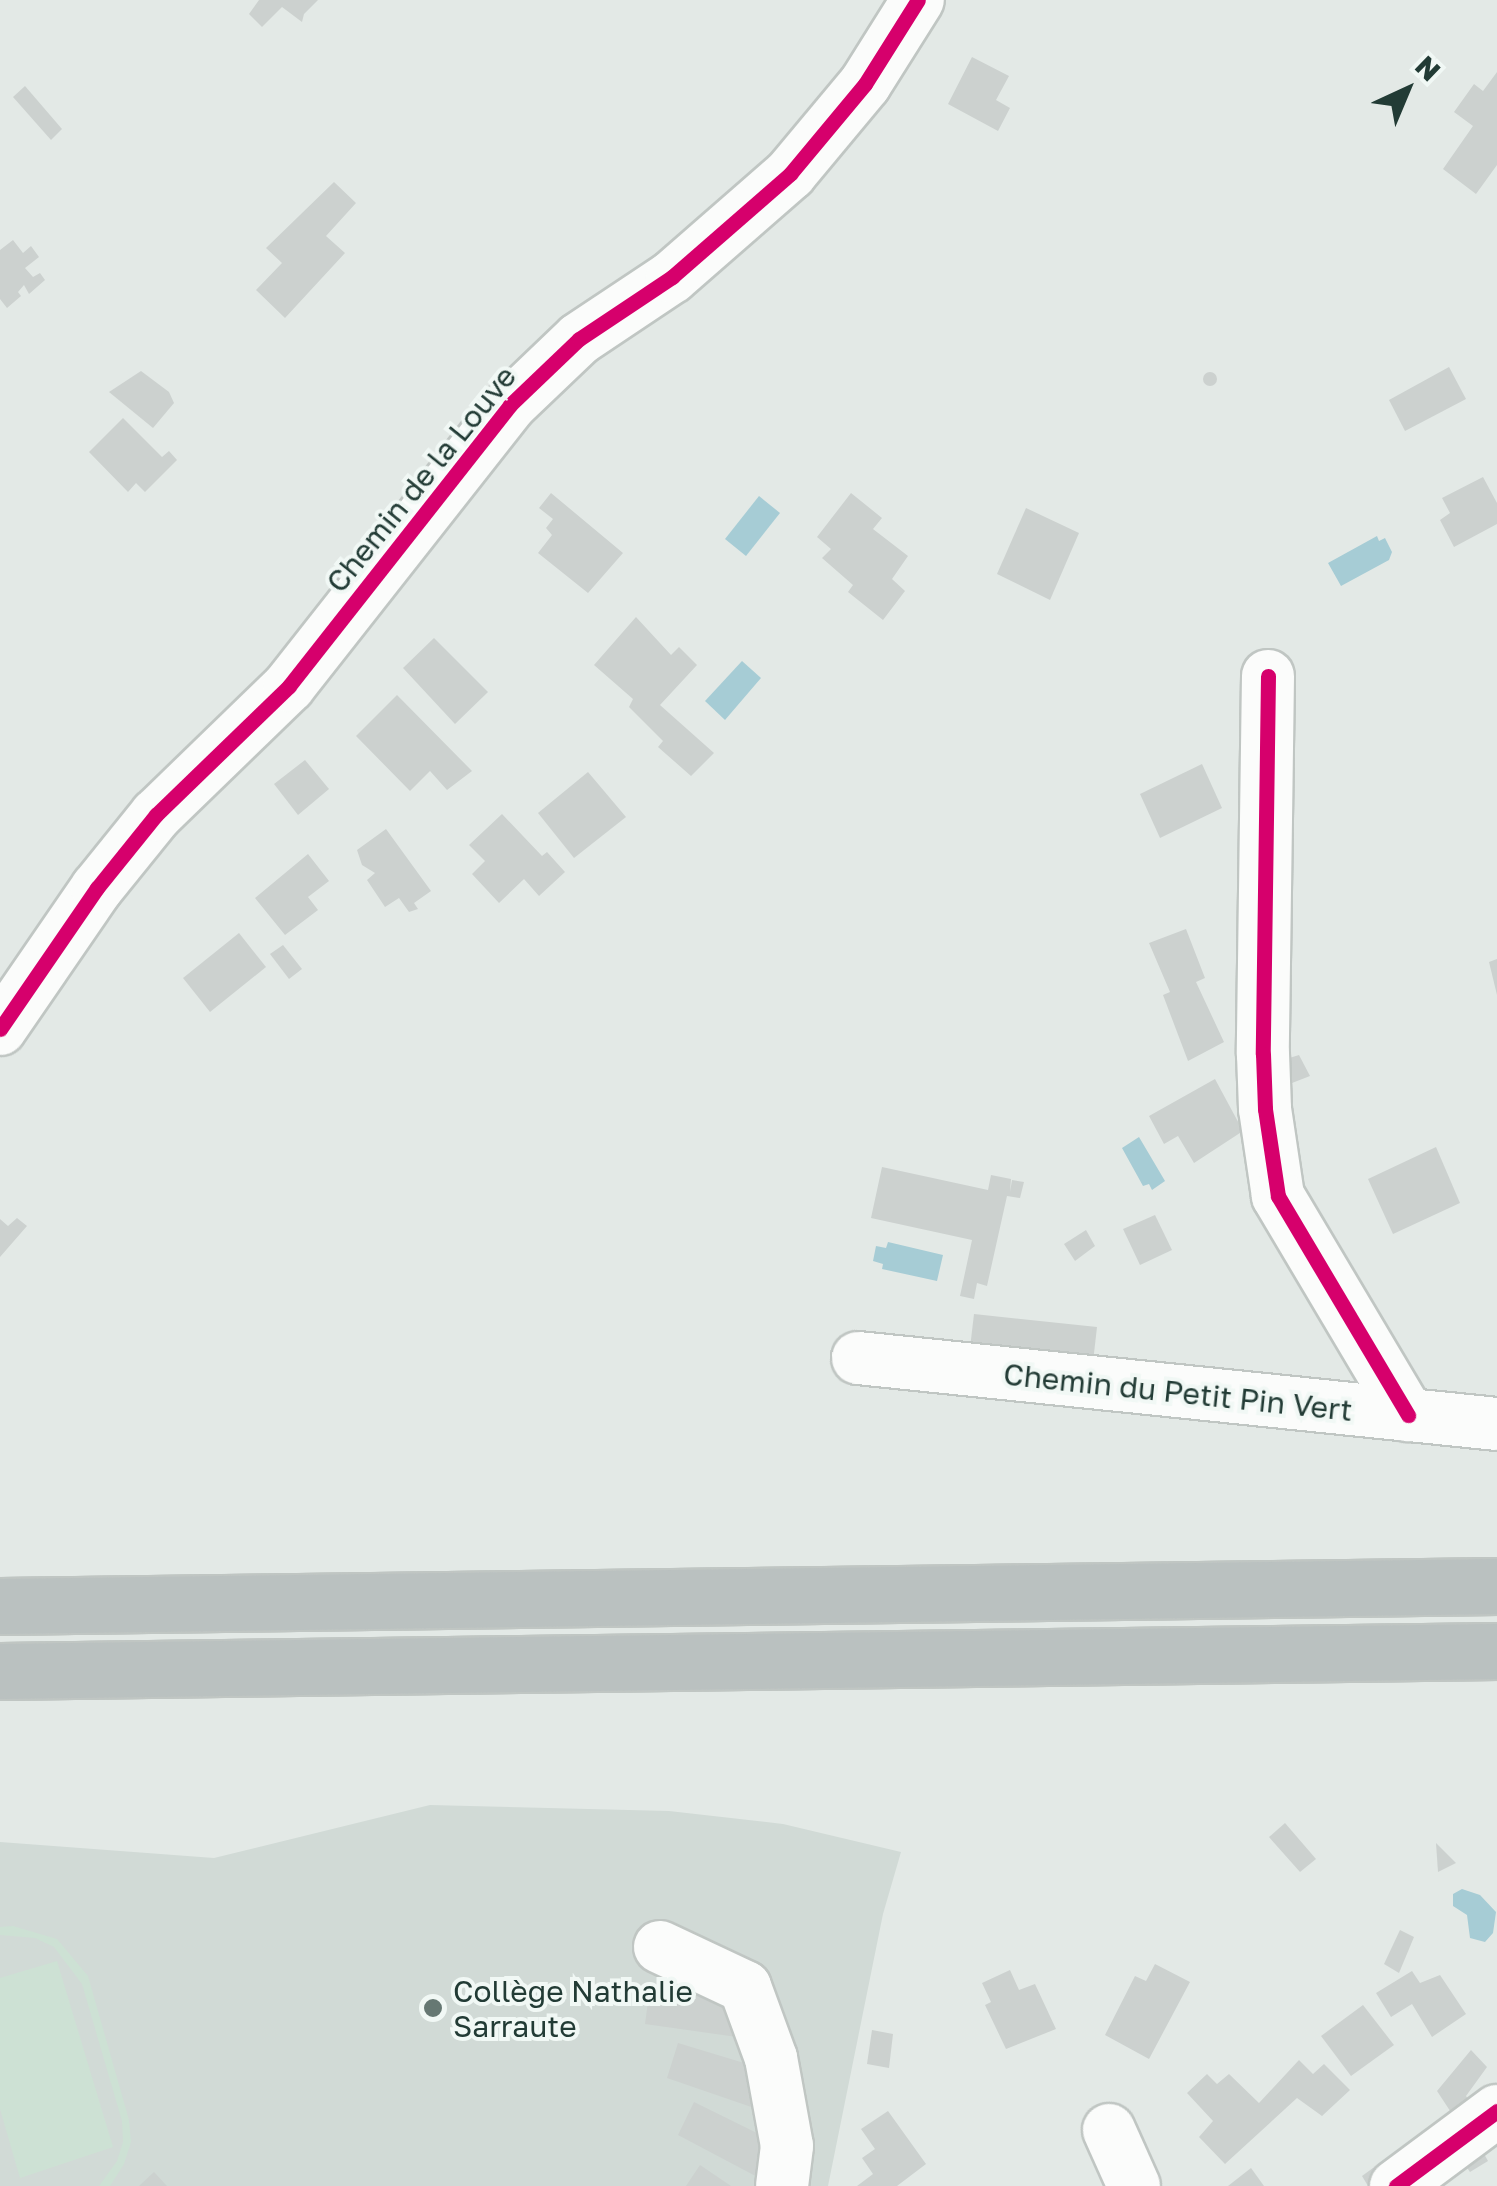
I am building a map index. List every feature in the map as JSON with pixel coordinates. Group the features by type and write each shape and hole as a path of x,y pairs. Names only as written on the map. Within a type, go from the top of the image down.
{"highway":[{"path":"0,1606 1497,1586"},
{"path":"0,1670 1497,1651"}],"street":[{"name":"Chemin de la Louve","path":"0,1029 97,888 156,814 289,686 510,405 579,339 672,277 790,174 864,84 918,0"},
{"path":"1268,676 1265,1109 1278,1196 1408,1415"},
{"name":"Chemin du Petit Pin Vert","path":"858,1358 1497,1424"},
{"path":"660,1947 745,1987 771,2058 787,2146 782,2186"},
{"path":"1396,2186 1497,2111"},
{"path":"1109,2130 1134,2186"}],"shaded area":[{"name":"Collège Nathalie Sarraute","path":"430,1805 669,1811 783,1824 901,1852 883,1914 828,2186 0,2186 0,1842 214,1858"}],"green space":[{"path":"13,1926 57,1939 88,1976 129,2120 131,2142 124,2164 110,2186 99,2186 117,2161 123,2142 122,2121 82,1984 54,1947 35,1938 0,1935 0,1927"},
{"path":"57,1961 113,2147 20,2178 0,2109 0,1978"}],"water":[{"path":"759,496 780,513 746,556 725,539"},
{"path":"1377,536 1379,541 1385,538 1392,552 1389,560 1341,586 1328,563"},
{"path":"742,661 761,678 725,720 705,701"},
{"path":"1139,1137 1165,1181 1152,1190 1149,1184 1143,1186 1122,1148"},
{"path":"888,1242 943,1255 937,1281 882,1269 883,1264 873,1261 876,1246 886,1248"},
{"path":"1462,1889 1480,1895 1496,1912 1493,1933 1485,1942 1470,1938 1467,1915 1453,1906 1453,1894"}],"building":[{"path":"259,0 318,0 304,14 302,22 282,7 262,27 249,14"},
{"path":"972,57 1009,76 996,100 1010,108 998,131 948,104"},
{"path":"1497,72 1497,165 1476,194 1443,169 1473,126 1454,112 1474,84 1483,91"},
{"path":"25,86 62,129 51,140 13,97"},
{"path":"334,182 356,203 326,236 345,253 285,318 256,290 282,263 266,248"},
{"path":"13,240 23,253 31,246 39,257 25,268 33,277 40,273 45,280 29,294 24,285 18,292 21,296 7,308 0,299 0,250"},
{"path":"1449,367 1466,399 1405,431 1389,400"},
{"path":"141,371 169,392 174,403 153,428 109,392"},
{"path":"1210,372 1217,379 1210,386 1203,379"},
{"path":"123,418 162,457 169,451 177,460 145,492 136,483 128,492 89,452"},
{"path":"1483,477 1497,503 1497,524 1454,547 1440,520 1450,513 1442,498"},
{"path":"551,493 623,553 588,593 538,553 552,535 546,528 553,519 539,508"},
{"path":"851,493 882,518 873,529 908,556 892,579 905,591 883,620 848,592 853,585 822,558 831,549 817,537"},
{"path":"1026,508 1079,533 1050,600 997,574"},
{"path":"636,617 671,655 679,647 697,665 660,705 714,753 691,776 658,747 663,741 629,707 633,699 594,665"},
{"path":"434,638 488,692 455,724 403,668"},
{"path":"397,695 472,771 447,790 430,771 410,791 356,736"},
{"path":"305,760 329,789 298,815 274,784"},
{"path":"1202,764 1222,808 1160,838 1140,794"},
{"path":"588,772 626,817 574,858 538,813"},
{"path":"502,814 542,856 547,852 565,872 539,896 524,879 499,903 472,874 485,861 469,845"},
{"path":"386,829 431,891 414,903 418,909 409,912 399,898 385,907 367,880 375,873 362,865 357,850"},
{"path":"308,854 329,881 308,897 318,910 285,935 255,898"},
{"path":"1186,929 1205,978 1196,982 1224,1042 1188,1061 1163,995 1170,992 1149,943"},
{"path":"239,933 266,967 210,1012 183,978"},
{"path":"283,945 302,969 289,979 270,954"},
{"path":"1497,959 1497,995 1489,962"},
{"path":"1299,1055 1310,1076 1292,1083 1283,1060"},
{"path":"1215,1079 1243,1131 1194,1163 1178,1136 1164,1144 1149,1116"},
{"path":"1436,1147 1460,1203 1393,1234 1368,1179"},
{"path":"882,1167 988,1190 991,1175 1011,1179 1010,1192 1012,1180 1024,1182 1020,1198 1007,1196 987,1286 977,1283 974,1299 960,1296 972,1240 871,1218"},
{"path":"1155,1215 1172,1250 1140,1265 1123,1229"},
{"path":"17,1218 27,1226 0,1257 0,1219 8,1226"},
{"path":"1086,1230 1095,1246 1075,1261 1064,1244"},
{"path":"974,1314 1097,1327 1093,1362 970,1348"},
{"path":"1285,1823 1316,1859 1300,1872 1269,1837"},
{"path":"1436,1843 1456,1863 1438,1872"},
{"path":"1400,1930 1414,1937 1399,1973 1384,1964"},
{"path":"1155,1964 1190,1982 1149,2059 1105,2035 1135,1976 1146,1981"},
{"path":"1010,1970 1019,1990 1035,1984 1056,2029 1006,2049 985,2005 991,2002 982,1983"},
{"path":"1412,1971 1420,1983 1440,1975 1466,2014 1432,2037 1412,2004 1391,2017 1376,1993"},
{"path":"650,1987 730,1996 727,2016 746,2018 744,2038 645,2024"},
{"path":"1363,2005 1394,2045 1351,2076 1321,2036"},
{"path":"872,2030 893,2034 889,2068 867,2064"},
{"path":"678,2043 754,2066 749,2085 767,2090 760,2110 667,2078"},
{"path":"1471,2050 1487,2067 1466,2096 1476,2110 1458,2123 1437,2091"},
{"path":"1299,2060 1313,2074 1324,2064 1350,2090 1322,2116 1297,2098 1225,2164 1199,2137 1213,2121 1187,2093 1207,2074 1217,2084 1229,2074 1259,2103"},
{"path":"694,2102 765,2137 758,2154 774,2162 765,2181 678,2135"},
{"path":"888,2111 926,2164 897,2186 857,2186 873,2174 862,2158 875,2149 861,2129"},
{"path":"1474,2136 1488,2161 1470,2172 1455,2150"},
{"path":"1395,2152 1404,2164 1376,2186 1368,2186 1362,2176"},
{"path":"700,2165 731,2186 686,2186"},
{"path":"1251,2168 1264,2186 1228,2186"},
{"path":"154,2172 167,2186 139,2186"}],"cycle path":[{"path":"0,1029 97,888 156,815 289,686 510,405 579,339 672,277 790,174 865,84 918,0"},
{"path":"1268,676 1263,1054 1265,1109 1278,1196 1408,1415"},
{"path":"1396,2186 1497,2111"}],"place":[{"name":"Collège Nathalie Sarraute","path":"433,2008"}]}
